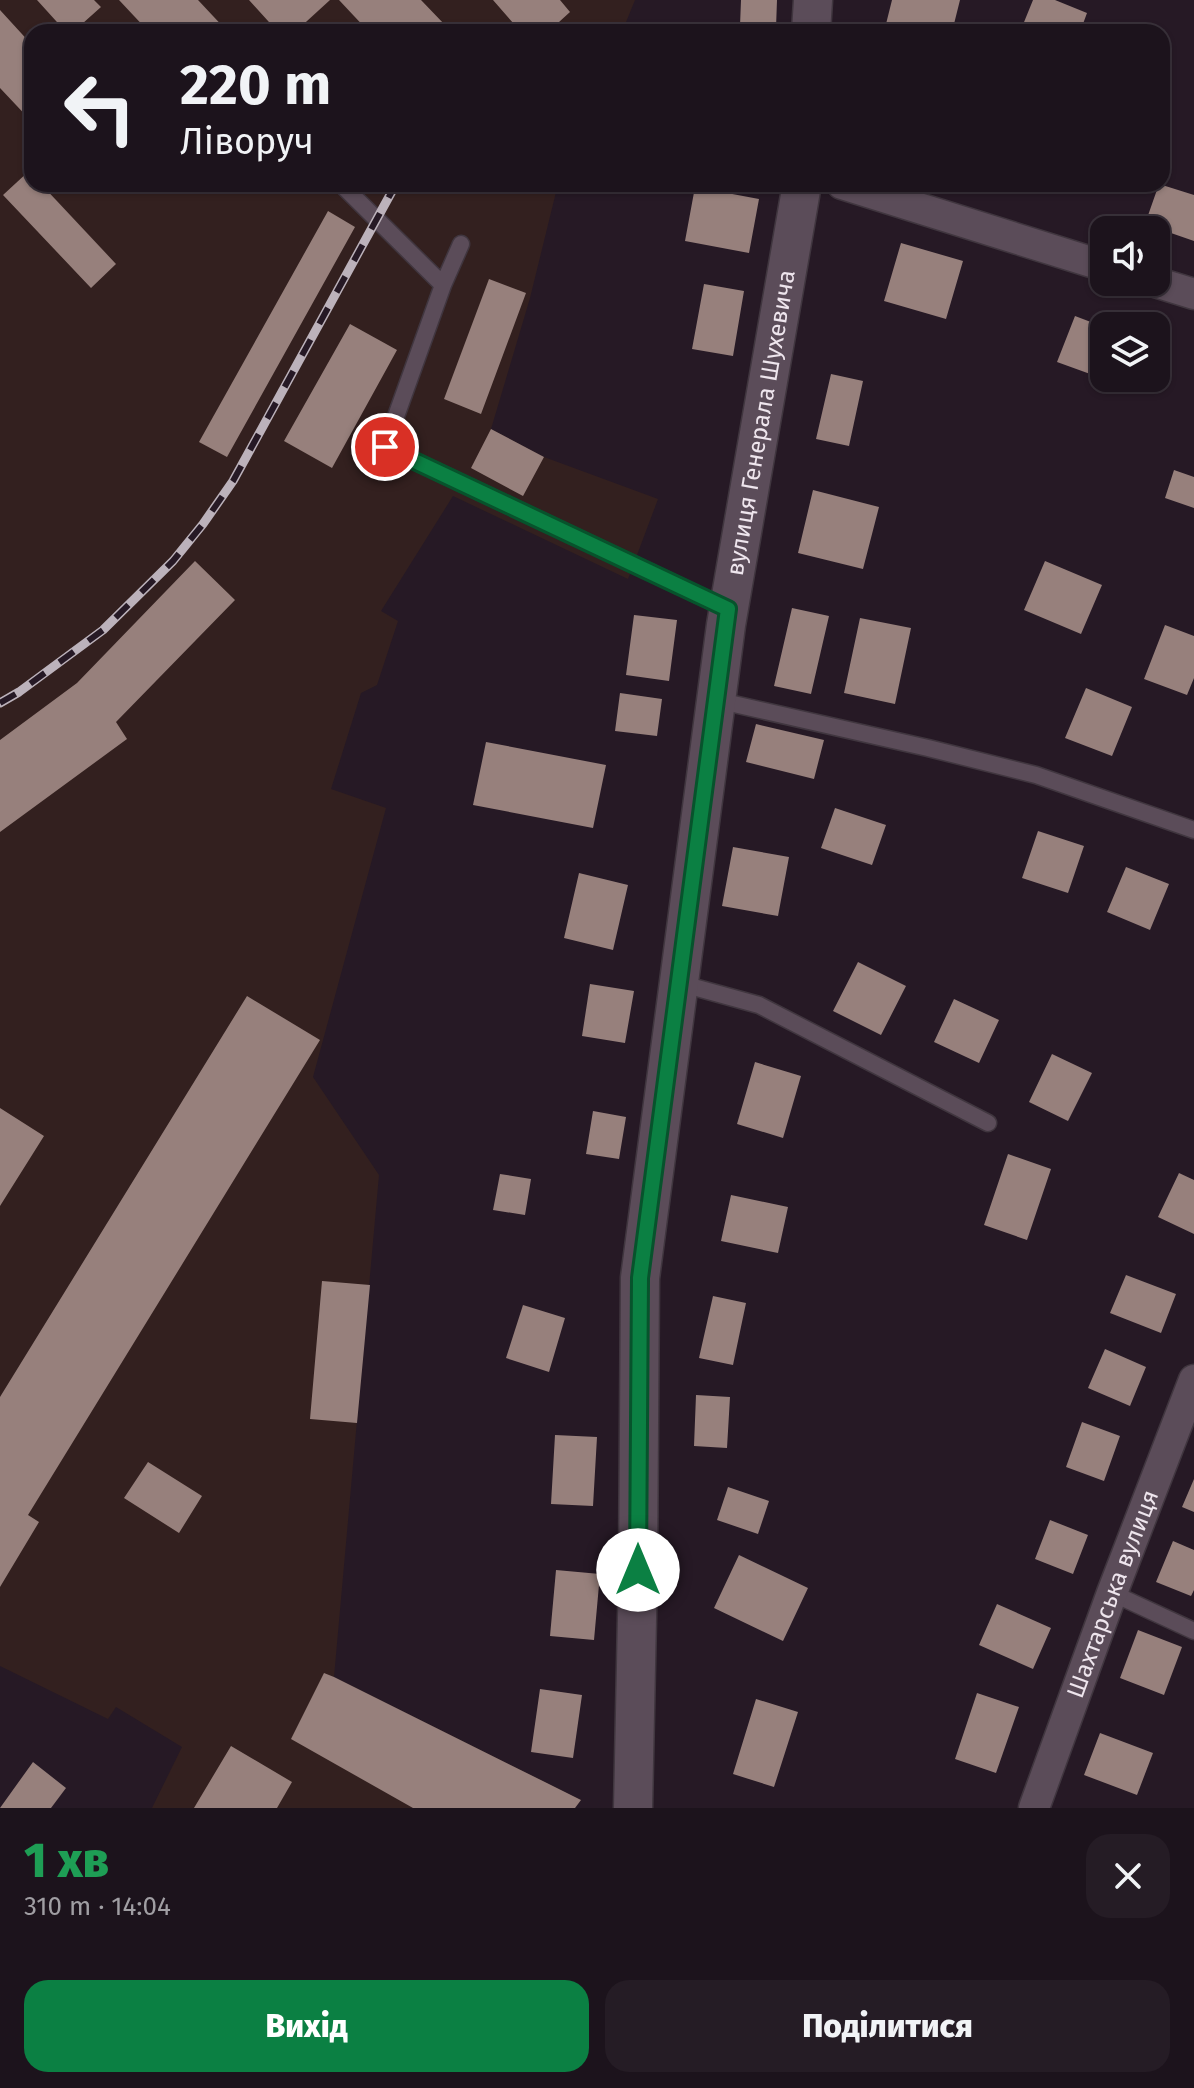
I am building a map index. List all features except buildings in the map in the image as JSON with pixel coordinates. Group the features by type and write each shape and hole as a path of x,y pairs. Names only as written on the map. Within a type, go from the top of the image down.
{"street":[{"path":"812,24 813,0"},
{"name":"вулиця Генерала Шухевича","path":"633,1808 640,1278 728,609 801,192"},
{"path":"868,192 1090,262"},
{"path":"1170,287 1194,294"},
{"name":"Шахтарська вулиця","path":"1034,1808 1194,1380"}],"lane":[{"path":"349,192 443,285"},
{"path":"461,244 443,285 385,447 728,609"},
{"path":"716,700 1036,775 1194,830"},
{"path":"679,983 759,1005 988,1123"},
{"path":"1112,1593 1194,1631"}],"shaded area":[{"path":"0,0 635,0 625,24 24,24 24,192 556,192 530,298 491,429 544,457 658,499 628,579 453,496 381,611 398,621 377,685 361,693 331,789 386,808 313,1077 379,1175 334,1677 581,1800 575,1808 152,1808 182,1747 116,1707 108,1719 0,1666"}],"railway":[{"path":"0,703 103,630 173,561 203,524 233,481 392,192"}],"route":[{"path":"385,447 728,609 640,1278 638,1570"}]}
